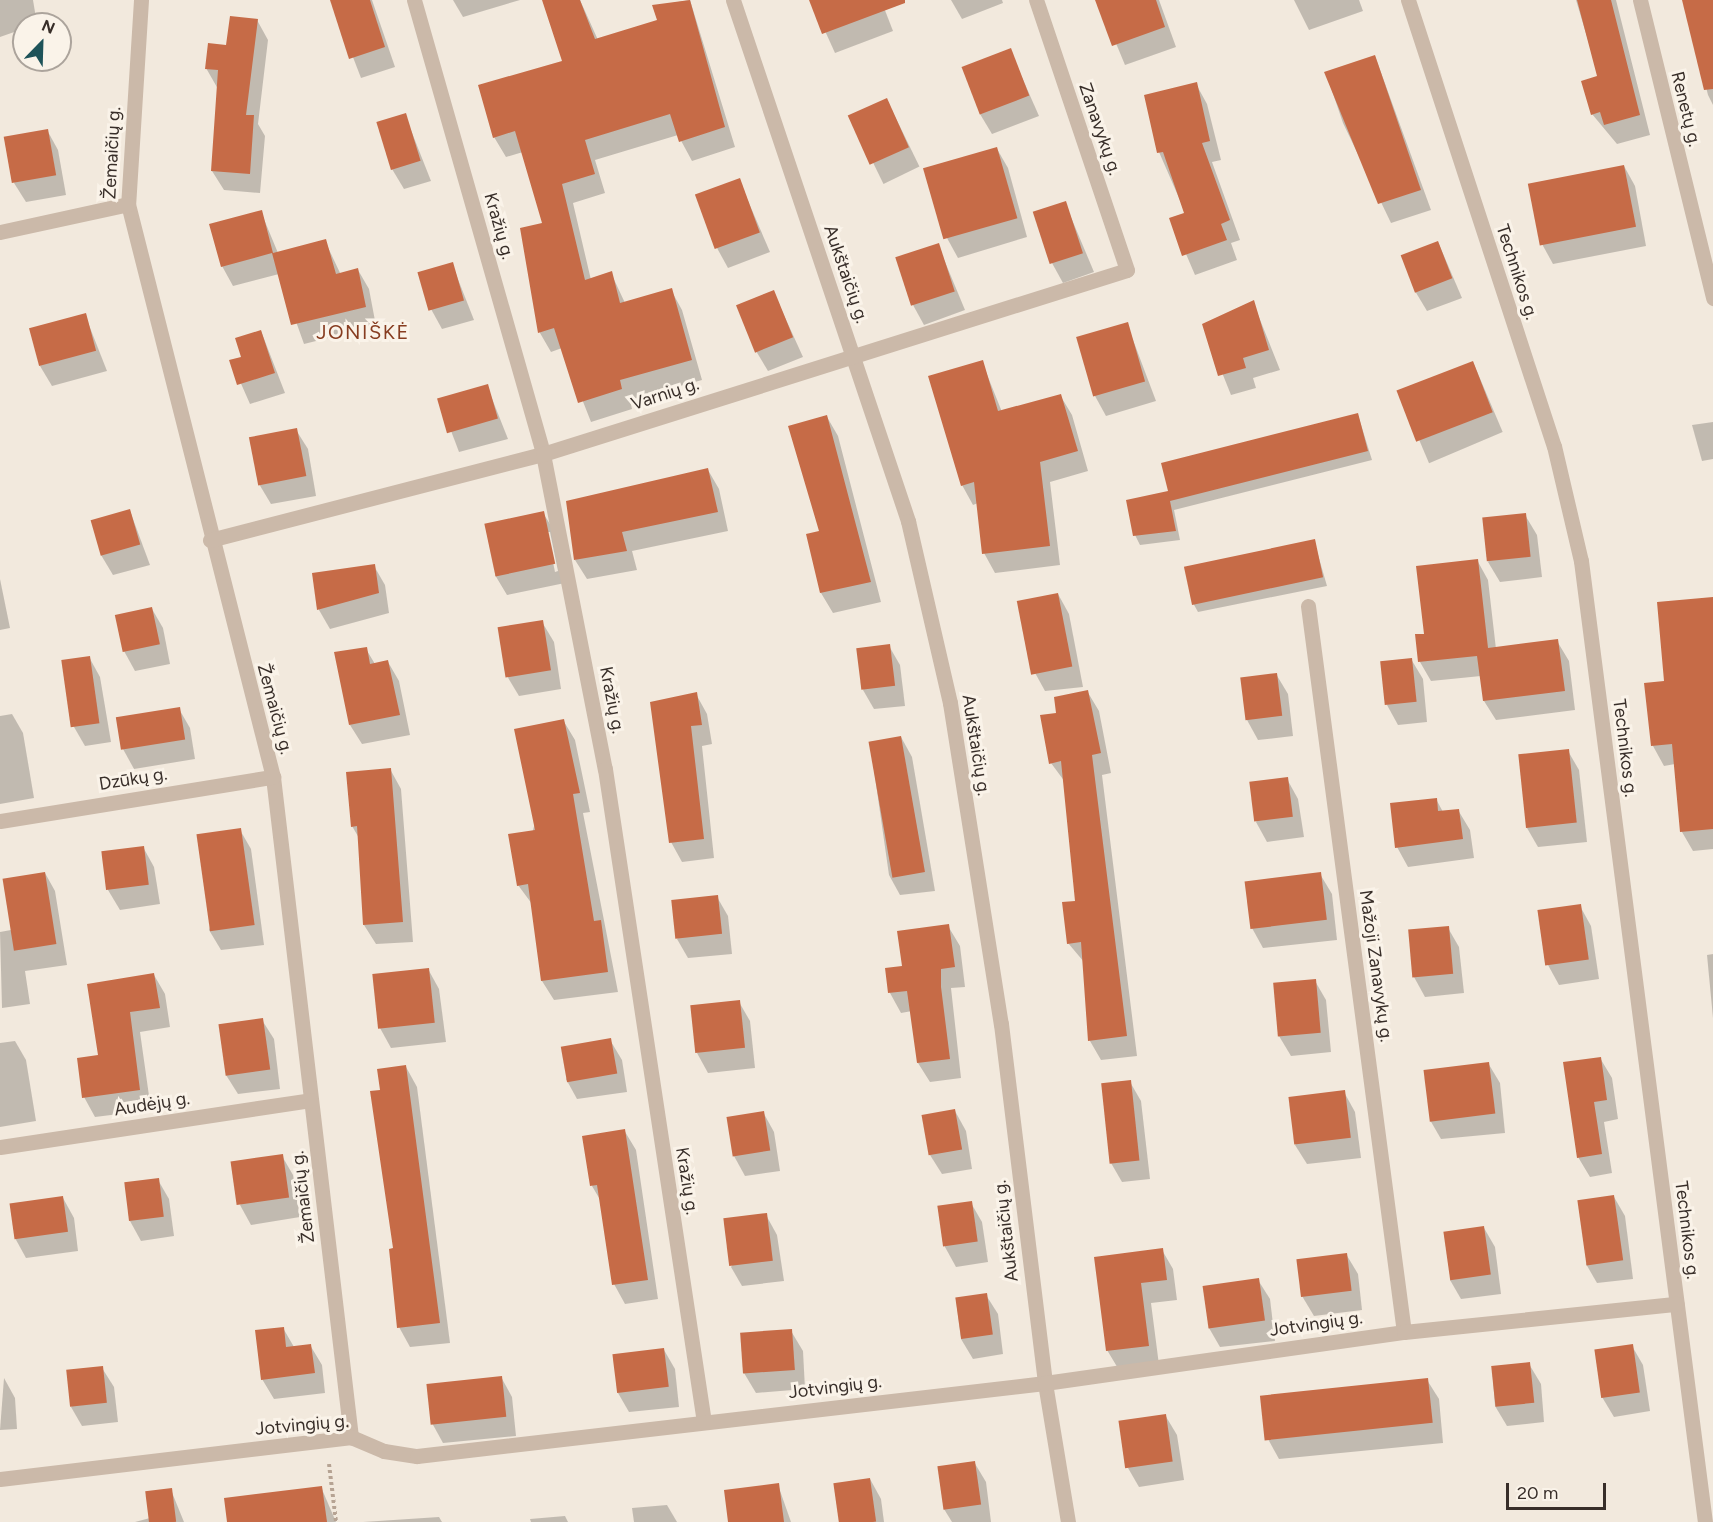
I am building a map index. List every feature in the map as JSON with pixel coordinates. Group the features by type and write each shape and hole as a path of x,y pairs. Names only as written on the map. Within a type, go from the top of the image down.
{"street":[{"name":"Žemaičių g.","path":"141,0 128,204 210,540 273,777 351,1437"},
{"name":"Kražių g.","path":"414,0 543,454 605,769 704,1422"},
{"name":"Aukštaičių g.","path":"733,0 908,521 950,703 1001,1024 1044,1383 1068,1522"},
{"name":"Zanavykų g.","path":"1036,0 1128,270"},
{"name":"Technikos g.","path":"1408,0 1554,446 1581,561 1705,1522"},
{"name":"Renetų g.","path":"1640,0 1713,298"},
{"path":"0,232 128,204"},
{"name":"Varnių g.","path":"210,540 543,454 852,353 1128,270"},
{"name":"Mažoji Zanavykų g.","path":"1308,606 1404,1332"},
{"name":"Dzūkų g.","path":"0,821 273,777"},
{"name":"Audėjų g.","path":"0,1147 310,1100"},
{"name":"Jotvingių g.","path":"0,1479 351,1437 384,1451 417,1456 1044,1383 1404,1332 1677,1304"}],"path":[{"path":"326,1440 336,1522"}],"building":[{"path":"330,0 370,0 385,47 349,59"},
{"path":"542,0 580,0 595,39 657,20 652,5 690,0 725,127 679,142 670,114 585,140 595,174 562,184 585,280 612,271 620,303 672,288 692,360 620,380 622,389 578,403 554,328 538,333 520,228 542,223 515,131 493,138 478,85 562,61"},
{"path":"809,0 905,0 905,3 822,34"},
{"path":"1095,0 1156,0 1165,27 1112,46"},
{"path":"1577,0 1611,0 1640,115 1604,125 1600,112 1591,115 1581,81 1597,76"},
{"path":"1682,0 1713,0 1713,89 1704,90"},
{"path":"230,16 258,19 246,115 254,115 250,174 211,171 218,70 205,69 208,43 226,45"},
{"path":"1011,48 1029,96 980,115 962,67"},
{"path":"1375,55 1421,190 1378,204 1324,72"},
{"path":"1197,82 1210,141 1202,143 1230,220 1221,224 1227,240 1182,256 1169,218 1184,213 1163,152 1157,153 1144,95"},
{"path":"887,98 909,147 870,165 848,115"},
{"path":"406,113 421,161 391,170 376,122"},
{"path":"48,129 56,175 12,183 4,137"},
{"path":"997,147 1017,218 943,239 923,168"},
{"path":"1624,165 1636,227 1540,246 1528,184"},
{"path":"740,178 760,233 715,249 695,194"},
{"path":"1066,201 1083,253 1050,264 1033,212"},
{"path":"262,210 273,253 326,239 336,274 358,268 366,307 291,325 272,253 221,267 209,224"},
{"path":"1438,241 1452,278 1415,293 1401,255"},
{"path":"939,243 955,292 911,306 895,257"},
{"path":"453,262 464,300 428,311 417,272"},
{"path":"774,290 793,337 755,353 736,305"},
{"path":"1254,300 1269,350 1243,358 1246,368 1218,376 1202,324"},
{"path":"86,313 96,351 39,366 29,328"},
{"path":"1128,322 1145,382 1093,396 1076,337"},
{"path":"261,330 275,373 237,385 229,360 241,357 235,338"},
{"path":"983,360 998,411 1061,394 1078,451 1040,462 1050,546 982,554 974,482 961,486 928,376"},
{"path":"1473,361 1493,412 1416,442 1396,390"},
{"path":"488,384 498,419 447,433 437,399"},
{"path":"1358,413 1368,451 1170,501 1176,531 1133,536 1126,500 1168,491 1161,463"},
{"path":"827,415 871,582 820,593 806,534 819,531 788,426"},
{"path":"297,428 306,476 258,485 249,437"},
{"path":"708,468 718,512 622,532 627,551 574,560 566,501"},
{"path":"130,509 140,545 101,556 91,520"},
{"path":"544,511 555,564 496,577 484,524"},
{"path":"1526,513 1531,557 1487,561 1482,518"},
{"path":"1315,539 1323,577 1192,605 1184,567"},
{"path":"1478,559 1488,648 1558,639 1565,691 1483,701 1477,656 1418,662 1415,634 1424,634 1416,566"},
{"path":"375,564 379,593 317,610 312,573"},
{"path":"1058,593 1072,667 1031,675 1017,601"},
{"path":"1713,597 1713,829 1680,832 1672,744 1651,746 1644,683 1664,681 1657,602"},
{"path":"152,607 160,644 123,652 115,615"},
{"path":"543,620 551,670 506,678 498,627"},
{"path":"890,644 895,686 861,690 856,648"},
{"path":"367,647 370,664 388,660 400,715 349,725 334,652"},
{"path":"90,656 99,723 71,727 61,660"},
{"path":"1412,658 1417,702 1385,705 1380,661"},
{"path":"1277,673 1282,716 1246,720 1240,678"},
{"path":"1088,690 1101,753 1092,755 1127,1036 1088,1041 1081,942 1067,944 1062,902 1075,901 1061,761 1049,764 1040,715 1056,713 1054,697"},
{"path":"697,692 702,725 691,726 704,839 669,843 650,702"},
{"path":"180,707 185,740 121,750 116,717"},
{"path":"564,719 580,793 573,794 594,921 601,920 608,972 541,981 528,884 517,886 508,834 535,830 514,729"},
{"path":"901,736 925,872 892,878 869,742"},
{"path":"1569,749 1577,823 1526,828 1518,754"},
{"path":"391,768 403,922 363,925 357,826 351,827 346,772"},
{"path":"1288,777 1293,817 1254,821 1249,782"},
{"path":"1437,798 1438,811 1459,809 1463,839 1395,848 1390,803"},
{"path":"241,828 255,925 210,931 196,834"},
{"path":"144,846 149,885 106,890 101,851"},
{"path":"45,872 56,944 14,951 3,879"},
{"path":"1321,872 1327,920 1250,929 1245,881"},
{"path":"718,895 722,934 675,939 671,900"},
{"path":"1581,904 1589,959 1545,966 1537,910"},
{"path":"949,924 955,967 941,969 941,987 950,1059 917,1063 907,991 888,993 885,968 902,966 897,931"},
{"path":"1449,926 1453,974 1412,977 1408,930"},
{"path":"429,968 435,1023 378,1029 372,974"},
{"path":"154,973 160,1008 130,1012 140,1090 82,1098 77,1058 98,1055 87,984"},
{"path":"1316,979 1321,1033 1278,1037 1273,983"},
{"path":"740,1000 745,1048 695,1053 690,1005"},
{"path":"263,1018 270,1069 226,1076 218,1024"},
{"path":"611,1038 617,1073 567,1082 561,1047"},
{"path":"1601,1057 1607,1100 1594,1102 1602,1154 1577,1158 1563,1062"},
{"path":"1489,1062 1495,1114 1430,1122 1423,1070"},
{"path":"406,1065 440,1323 397,1328 389,1249 393,1248 370,1091 380,1090 377,1069"},
{"path":"1131,1080 1139,1161 1110,1164 1101,1083"},
{"path":"1345,1090 1351,1138 1294,1145 1288,1097"},
{"path":"955,1109 962,1149 929,1155 922,1115"},
{"path":"764,1111 770,1151 733,1156 726,1117"},
{"path":"625,1129 648,1280 612,1285 597,1185 590,1186 582,1136"},
{"path":"283,1154 289,1198 237,1205 231,1161"},
{"path":"159,1178 164,1217 129,1221 124,1182"},
{"path":"1614,1195 1623,1260 1587,1266 1577,1200"},
{"path":"63,1196 68,1232 15,1239 10,1204"},
{"path":"972,1201 978,1242 943,1246 937,1206"},
{"path":"767,1213 773,1261 729,1266 723,1218"},
{"path":"1484,1226 1491,1275 1450,1280 1443,1232"},
{"path":"1163,1248 1167,1280 1141,1283 1149,1346 1106,1351 1094,1257"},
{"path":"1347,1253 1352,1291 1301,1297 1296,1259"},
{"path":"1259,1278 1265,1321 1209,1329 1203,1286"},
{"path":"987,1293 993,1335 961,1339 955,1297"},
{"path":"284,1327 286,1347 311,1344 315,1373 261,1380 255,1330"},
{"path":"792,1329 795,1370 743,1374 740,1333"},
{"path":"1633,1344 1640,1393 1601,1398 1594,1349"},
{"path":"664,1348 669,1387 617,1393 612,1354"},
{"path":"1530,1362 1534,1403 1495,1407 1491,1366"},
{"path":"103,1366 107,1403 70,1407 66,1370"},
{"path":"502,1376 506,1417 431,1425 426,1384"},
{"path":"1428,1378 1433,1423 1265,1440 1260,1396"},
{"path":"1166,1414 1173,1462 1125,1468 1118,1421"},
{"path":"975,1461 981,1505 943,1510 937,1466"},
{"path":"870,1478 876,1522 839,1522 833,1483"},
{"path":"779,1483 784,1522 728,1522 724,1490"},
{"path":"322,1486 327,1522 227,1522 224,1498"},
{"path":"172,1488 176,1522 149,1522 145,1491"}],"district":[{"name":"JONIŠKĖ","path":"363,332"}]}
